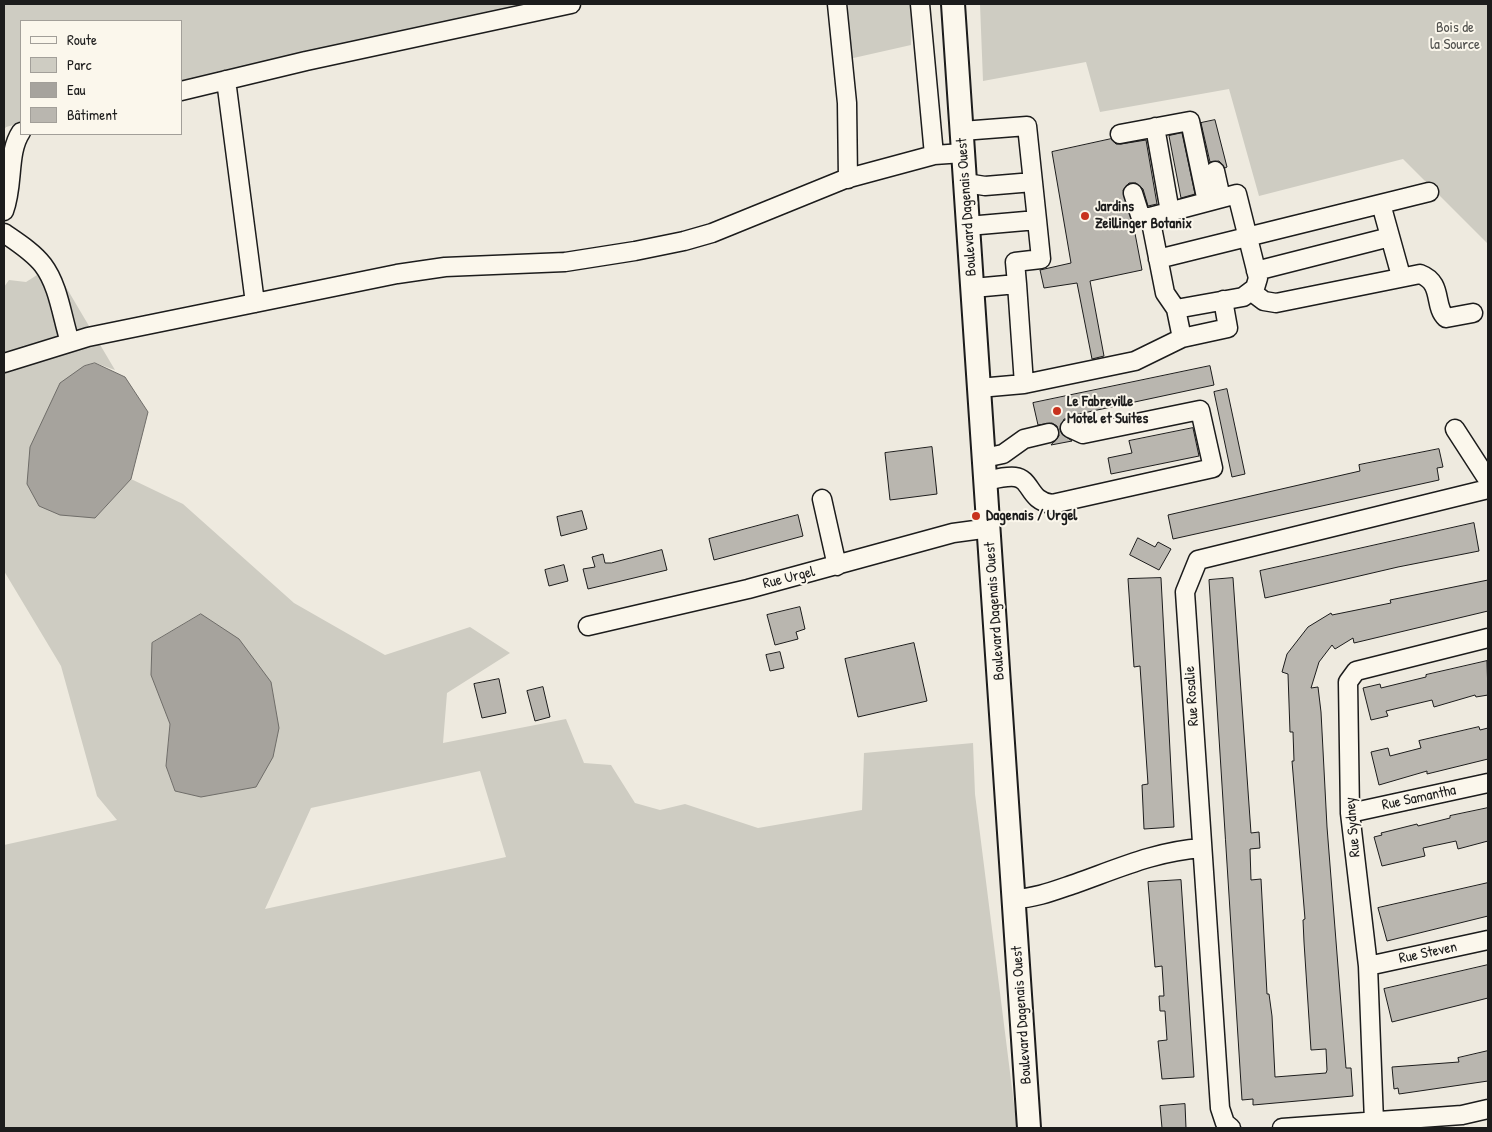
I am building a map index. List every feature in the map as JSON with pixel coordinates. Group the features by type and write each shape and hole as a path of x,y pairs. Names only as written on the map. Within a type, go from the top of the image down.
{"main road":[{"name":"Boulevard Dagenais Ouest","path":"953,4 990,528 1029,1128"}],"street":[{"path":"182,91 334,55 571,4"},
{"path":"837,4 847,103 848,179"},
{"path":"920,4 934,155"},
{"path":"226,80 255,304"},
{"path":"1120,134 1190,121 1214,200"},
{"path":"4,363 70,342 169,319 438,268 533,265 635,252 712,233 848,179 934,155 963,142 1027,126 1041,260 1015,262 1024,384"},
{"path":"1154,127 1170,212"},
{"path":"4,211 10,195 13,148 20,134"},
{"path":"1214,200 1216,171"},
{"path":"966,183 985,186 1032,182"},
{"path":"1158,258 1429,192"},
{"path":"1133,193 1142,217 1150,217 1237,194 1256,271 1257,282 1252,292 1243,297 1176,308"},
{"path":"1381,204 1401,276"},
{"path":"1150,217 1165,294 1176,308 1182,338"},
{"path":"968,226 1036,220"},
{"path":"4,232 44,266 56,293 70,342"},
{"path":"1256,271 1390,237"},
{"path":"1252,292 1264,301 1276,302 1401,276 1420,274 1429,279 1438,293 1441,311 1446,318 1473,313"},
{"path":"973,288 1017,284"},
{"path":"979,388 1024,384 1135,361 1182,338 1228,328 1223,300"},
{"path":"986,481 1017,477 1025,482 1036,498 1052,504 1213,468 1200,410 1083,434 1070,428"},
{"path":"1455,429 1488,480"},
{"path":"984,458 1003,454 1024,439 1049,433"},
{"name":"Rue Rosalie","path":"1231,1128 1225,1123 1220,1108 1185,592 1198,560 1488,489"},
{"path":"822,499 837,566"},
{"name":"Rue Urgel","path":"588,626 837,566 918,542 990,528"},
{"name":"Rue Sydney","path":"1374,1122 1368,966 1350,813 1348,682 1356,671 1488,638"},
{"name":"Rue Samantha","path":"1350,813 1488,784"},
{"path":"1014,899 1042,895 1162,853 1202,848"},
{"name":"Rue Steven","path":"1368,966 1488,940"},
{"path":"1282,1128 1462,1116 1488,1109"}],"green space":[{"path":"4,4 554,4 182,87 182,20 20,20 20,123 6,127 4,130"},
{"path":"848,4 912,4 911,45 849,59"},
{"name":"Bois de la Source","path":"980,4 1488,4 1488,248 1487,243 1403,159 1259,196 1229,89 1100,112 1086,62 983,81"},
{"path":"45,270 63,282 115,370 95,363 84,366 95,518 131,479 183,504 294,603 385,655 470,627 510,653 447,693 443,743 566,719 584,763 611,765 635,803 660,810 685,804 758,828 862,810 864,753 973,743 975,794 1017,1128 4,1128 4,845 117,820 97,796 61,666 4,571 4,287 9,280 26,282","holes":["170,724 175,791 166,766","480,771 506,857 265,909 311,808"]}],"water":[{"path":"95,363 125,377 148,412 131,479 95,518 60,515 39,506 27,484 30,447 60,383 84,366"},
{"path":"201,614 239,639 271,682 279,728 273,757 256,787 201,797 175,791 166,766 170,724 151,675 152,643"}],"building":[{"path":"1215,120 1227,167 1225,168 1219,161 1210,162 1201,123"},
{"path":"1182,133 1195,194 1181,198 1169,136"},
{"path":"1111,139 1116,144 1146,140 1157,204 1148,206 1143,189 1136,183 1129,183 1123,190 1133,223 1142,270 1090,281 1104,356 1092,359 1077,283 1044,288 1040,270 1071,263 1052,152"},
{"path":"1210,366 1214,385 1074,415 1075,418 1064,419 1060,429 1062,434 1072,441 1051,445 1059,436 1057,426 1052,423 1038,425 1033,403"},
{"path":"1227,389 1245,474 1232,477 1214,392"},
{"path":"1193,428 1199,456 1111,474 1108,458 1132,453 1129,441"},
{"path":"932,447 937,494 890,500 885,453"},
{"path":"1439,449 1443,467 1437,468 1439,480 1173,539 1168,515 1360,471 1359,465"},
{"path":"582,511 587,529 561,536 557,517"},
{"path":"798,515 803,536 714,560 709,539"},
{"path":"1474,523 1479,551 1398,567 1265,598 1260,571"},
{"path":"1138,538 1155,547 1158,542 1171,549 1159,570 1130,555"},
{"path":"662,550 667,570 588,589 583,569 595,567 592,557 603,554 605,563 611,563"},
{"path":"564,565 568,581 549,586 545,570"},
{"path":"1161,578 1174,827 1144,829 1142,785 1148,784 1140,666 1134,667 1128,579"},
{"path":"1233,578 1251,833 1259,832 1260,848 1250,849 1251,880 1261,879 1267,994 1269,994 1272,1016 1275,1077 1326,1073 1327,1070 1326,1049 1311,1050 1304,942 1303,920 1305,919 1292,761 1294,761 1293,732 1290,732 1288,674 1282,672 1287,654 1308,627 1331,613 1332,615 1391,603 1390,600 1488,580 1488,611 1354,643 1353,638 1335,649 1332,645 1319,662 1311,688 1318,687 1321,712 1327,827 1346,1068 1351,1068 1353,1096 1253,1105 1253,1099 1242,1100 1209,580"},
{"path":"800,607 805,629 796,632 798,639 775,645 767,615"},
{"path":"914,643 927,701 858,717 845,659"},
{"path":"780,652 784,668 770,671 766,655"},
{"path":"1487,661 1488,695 1476,697 1475,695 1434,707 1432,700 1386,711 1388,716 1371,720 1363,688 1380,684 1381,688"},
{"path":"499,679 506,713 482,718 474,684"},
{"path":"543,687 550,717 535,721 527,691"},
{"path":"1479,727 1480,730 1488,728 1488,759 1427,774 1427,771 1379,785 1371,752 1388,748 1390,756 1421,748 1419,741"},
{"path":"1488,808 1488,841 1458,849 1456,841 1423,848 1425,856 1382,866 1374,837 1382,835 1381,833 1417,824 1418,826 1450,818 1450,816"},
{"path":"1181,880 1194,1077 1162,1079 1158,1041 1167,1040 1165,1011 1160,1011 1159,996 1164,996 1162,966 1155,967 1148,882"},
{"path":"1488,883 1488,916 1387,941 1378,908"},
{"path":"1488,965 1488,998 1392,1022 1384,989"},
{"path":"1488,1051 1488,1081 1399,1094 1398,1088 1394,1089 1392,1067 1459,1062 1458,1058"},
{"path":"1185,1104 1186,1128 1162,1128 1160,1106"}],"place":[{"name":"Jardins Zeillinger Botanix","path":"1085,216"},
{"name":"Le Fabreville Motel et Suites","path":"1057,411"},
{"name":"Dagenais / Urgel","path":"976,516"}]}
